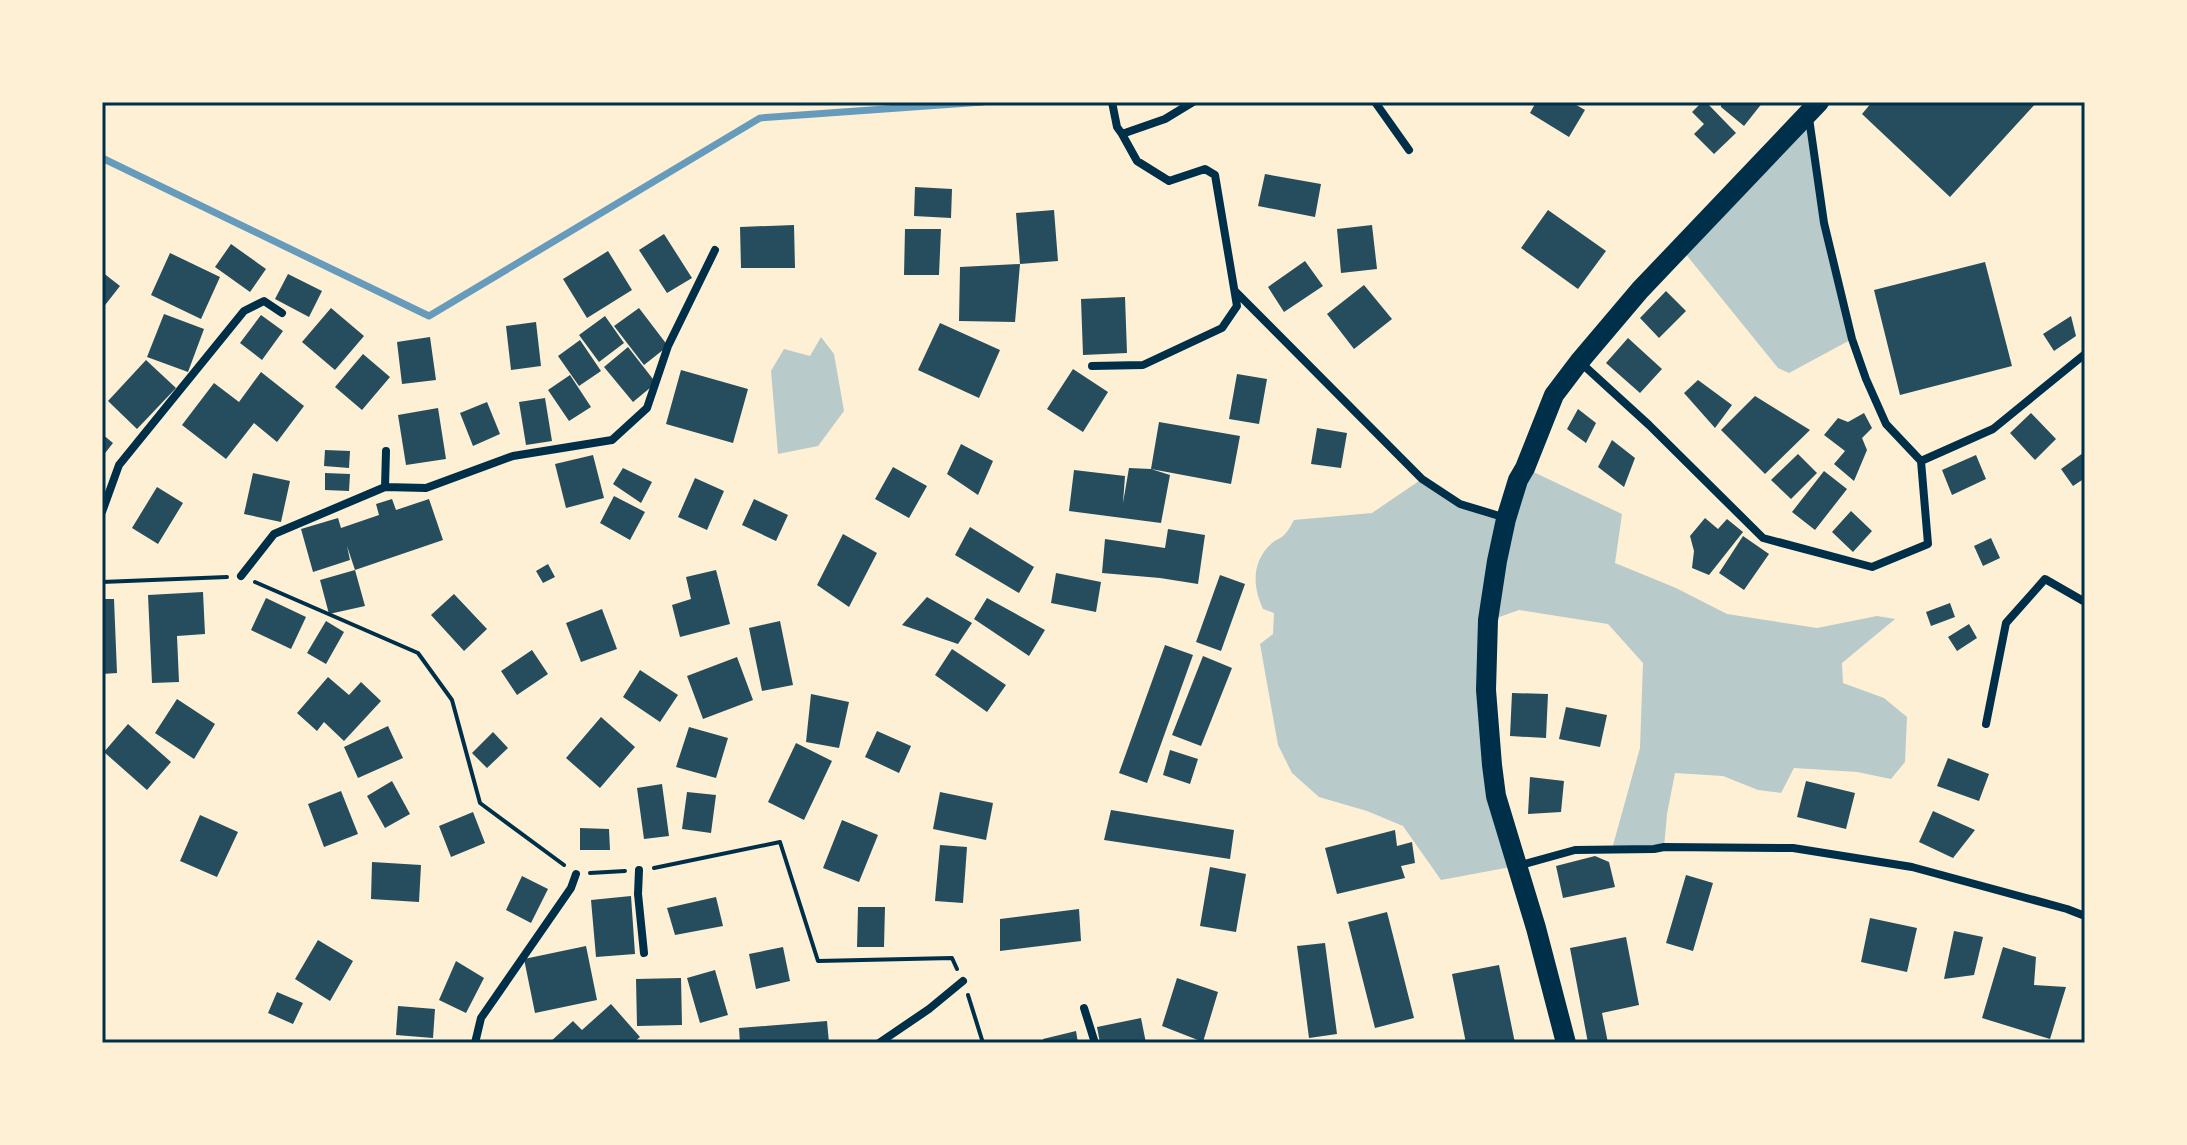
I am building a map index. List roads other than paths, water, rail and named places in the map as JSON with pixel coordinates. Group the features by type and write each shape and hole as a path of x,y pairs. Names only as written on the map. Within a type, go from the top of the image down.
{"main road":[{"path":"1566,1043 1536,928 1496,796 1486,690 1488,620 1506,519 1518,480 1554,395 1640,290 1813,108"}],"street":[{"path":"1092,366 1143,365 1222,328 1237,306 1215,175 1205,169 1169,181 1137,161 1119,130 1112,102"},
{"path":"1119,130 1165,119 1193,102"},
{"path":"1375,102 1409,150"},
{"path":"1579,362 1649,425 1763,538 1872,567 1928,544 1921,461 1886,424 1852,339 1824,223 1813,108"},
{"path":"241,576 274,534 385,487 426,488 513,456 612,440 647,408 668,346 715,250"},
{"path":"1234,290 1422,479 1460,504 1506,519"},
{"path":"102,512 119,465 244,311 264,301 282,313"},
{"path":"1921,461 1993,429 2085,354"},
{"path":"385,487 386,451"},
{"path":"1986,724 2006,623 2045,579 2085,602"},
{"path":"1516,866 1575,850 1793,848 1912,867 2085,916"},
{"path":"639,870 638,894 644,953"},
{"path":"475,1043 481,1018 571,888 576,874"},
{"path":"879,1043 963,981"},
{"path":"1084,1008 1095,1043"}],"waterway":[{"path":"102,158 429,316 760,118 983,102"}]}
